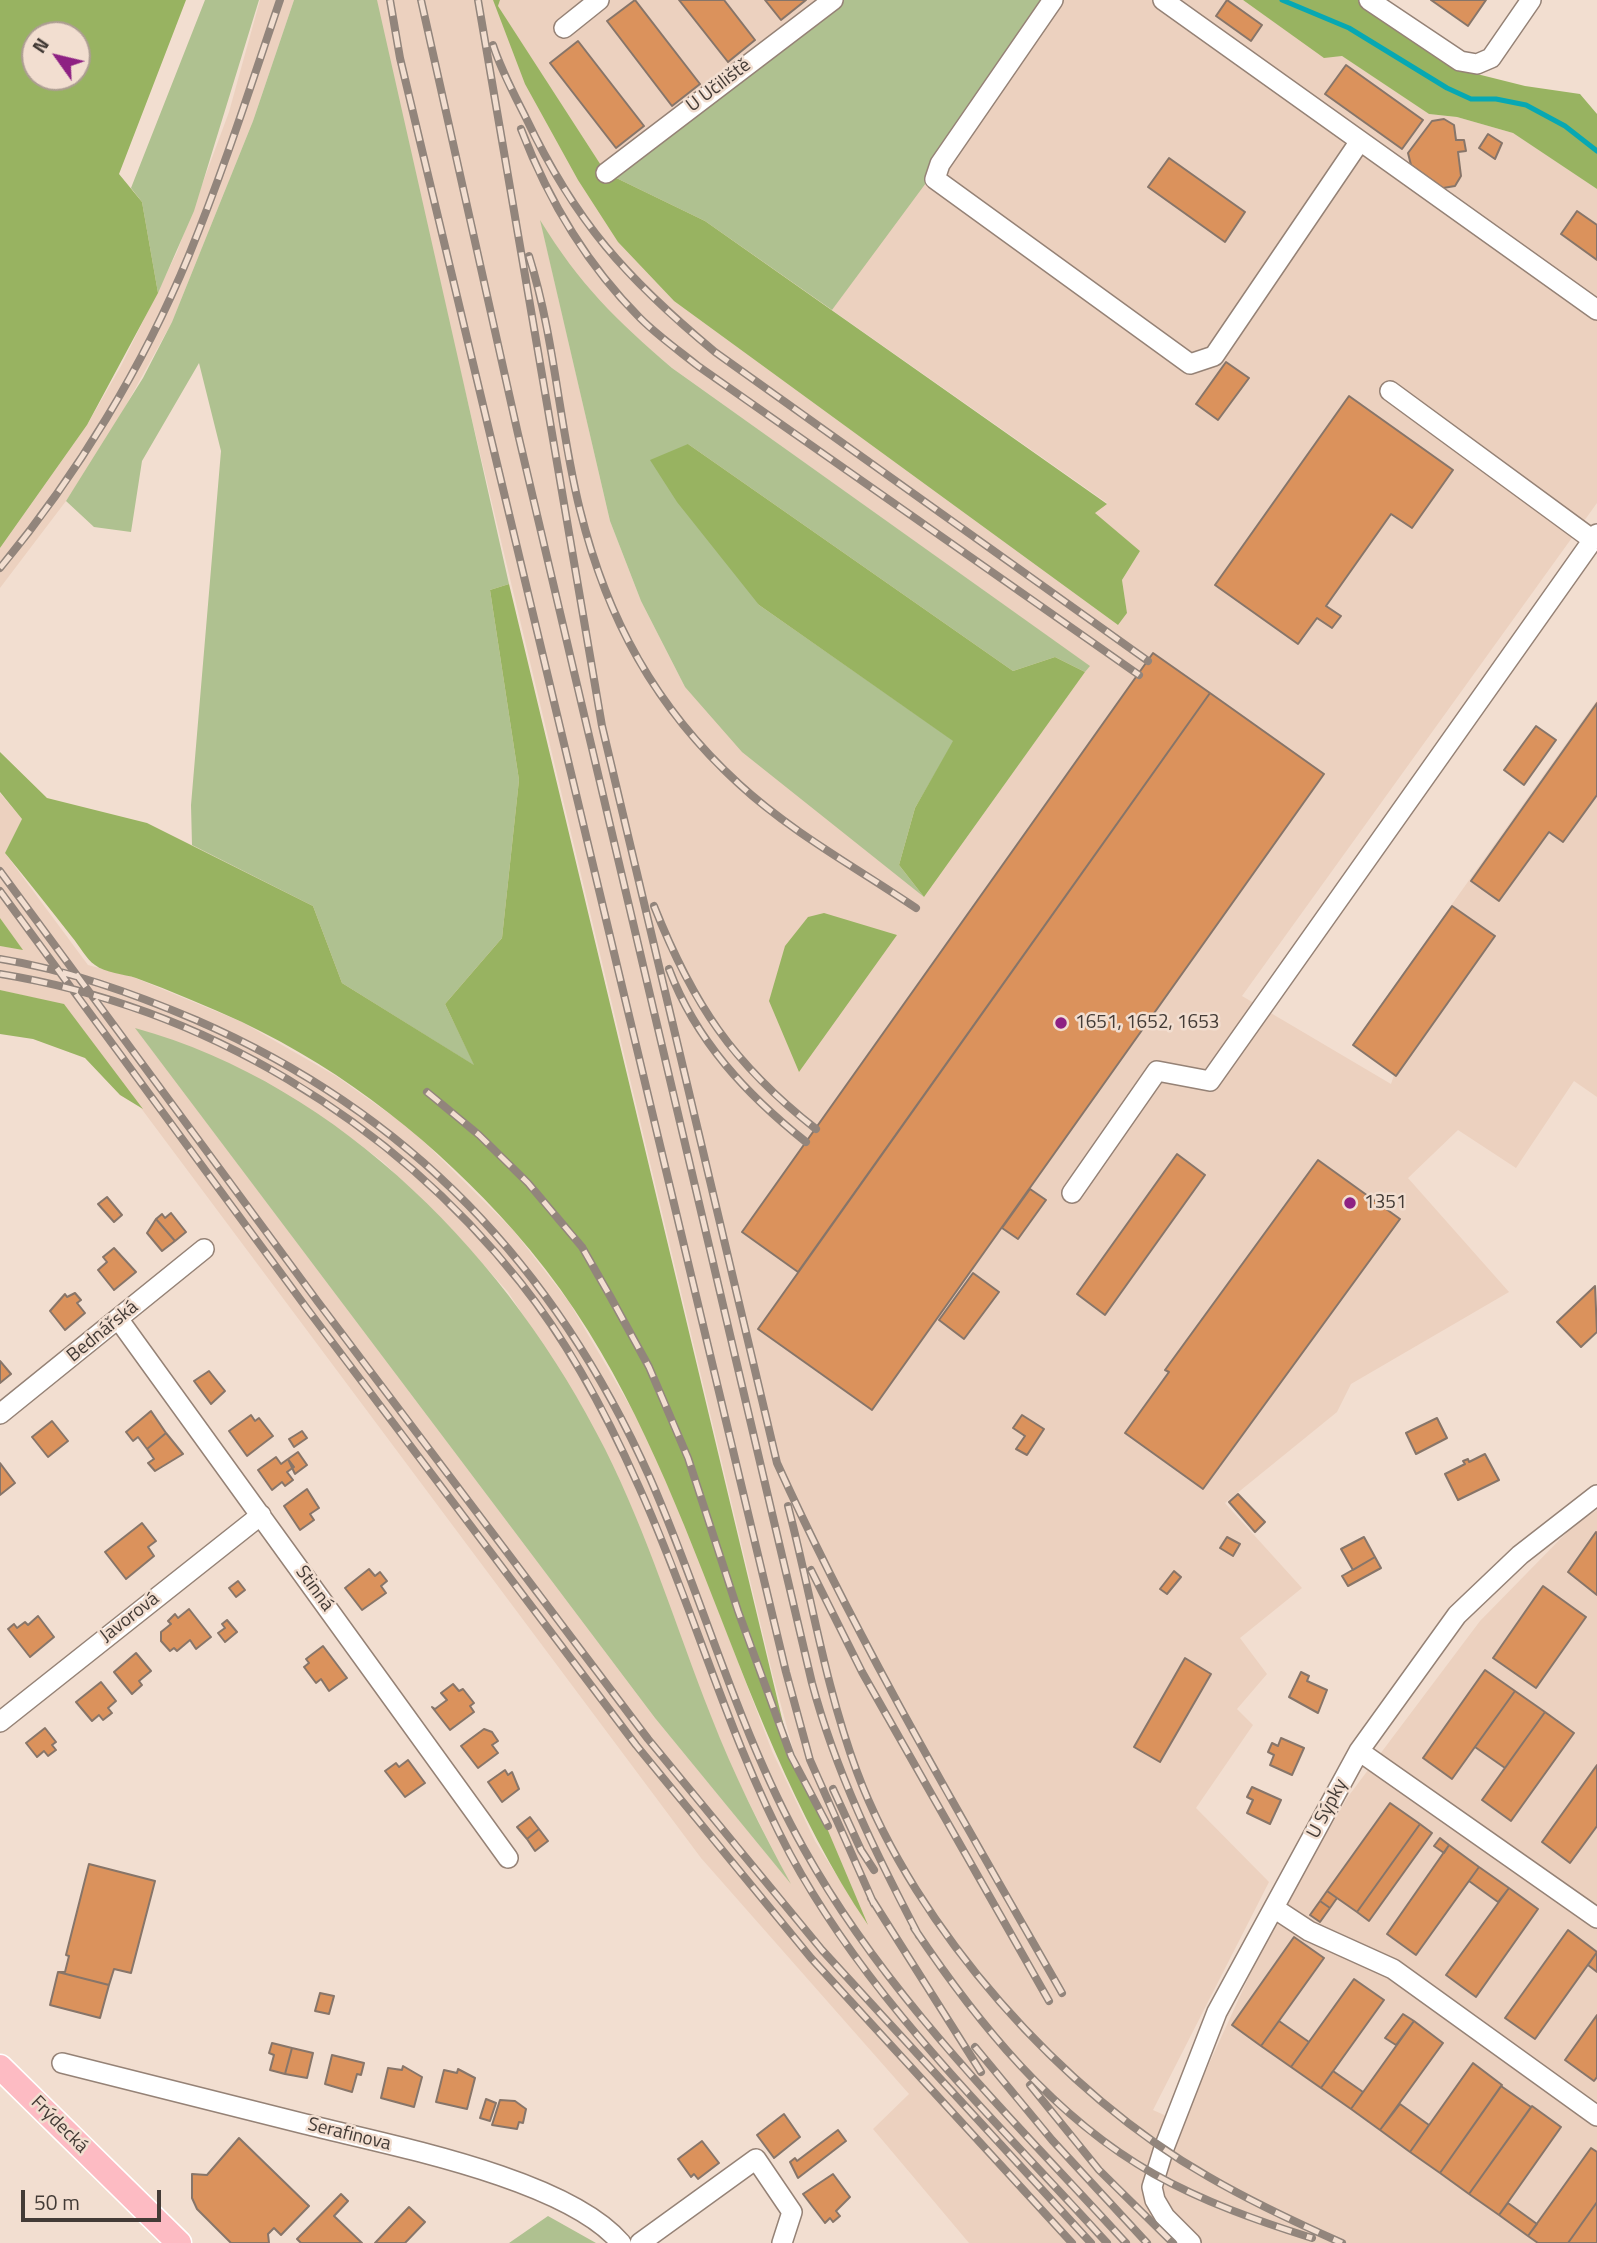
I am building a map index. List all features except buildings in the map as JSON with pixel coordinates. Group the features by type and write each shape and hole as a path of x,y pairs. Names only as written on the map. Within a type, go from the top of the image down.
{"main road":[{"name":"Frýdecká","path":"0,2067 178,2243"}],"street":[{"path":"564,28 599,0"},
{"name":"U Učiliště","path":"606,173 833,0"},
{"path":"1053,0 940,164 935,179 1189,364 1214,356 1360,141"},
{"path":"1163,0 1597,310"},
{"path":"1369,0 1460,61 1477,64 1491,58 1531,0"},
{"path":"1072,1193 1157,1071 1210,1081 1595,537 1390,391"},
{"name":"Bednářská","path":"0,1414 204,1249"},
{"name":"Stinná","path":"119,1320 508,1858"},
{"name":"U Sýpky","path":"1191,2243 1166,2217 1155,2200 1152,2187 1164,2148 1217,2012 1359,1751 1457,1615 1520,1555 1597,1495"},
{"name":"Javorová","path":"0,1722 261,1514"},
{"path":"1359,1751 1597,1918"},
{"path":"1274,1908 1309,1931 1393,1969 1597,2116"},
{"name":"Serafinova","path":"62,2063 471,2166 552,2196 611,2231 621,2243"},
{"path":"640,2243 756,2159 792,2212 782,2243"}],"shaded area":[{"path":"260,0 294,0 253,121 172,322 108,438 66,501 0,588 0,548 87,425 121,366 177,252 229,112"},
{"path":"376,0 493,0 498,6 500,0 833,0 606,173 500,10 618,242 674,301 1118,625 1127,613 1122,580 1140,551 1094,513 1107,503 832,310 1051,0 1243,0 1324,57 1342,56 1429,114 1457,117 1513,133 1597,189 1597,503 1242,996 1391,1084 1394,1075 1352,1045 1597,700 1597,1097 1574,1081 1516,1168 1458,1130 1408,1178 1509,1292 1351,1384 1337,1412 1225,1503 1302,1588 1240,1638 1267,1674 1237,1709 1253,1725 1196,1808 1269,1882 1153,2110 1182,2123 1267,1937 1347,1798 1480,1621 1574,1525 1597,1510 1597,2243 969,2243 873,2129 909,2094 701,1858 64,1005 0,990 0,946 22,949 0,918 0,793 22,819 5,853 88,965 133,977 242,1022 336,1076 411,1129 513,1230 569,1302 644,1430 687,1528 772,1751 815,1841 865,1920 797,1764 773,1676 386,61","holes":["541,223 568,265 614,319 672,368 1089,666 924,897 685,687 641,601 610,521","136,1029 312,1112 351,1138 383,1162 446,1223 508,1292 580,1403 732,1769 788,1880 655,1718"]}],"green space":[{"path":"0,0 186,0 119,174 142,202 158,293 87,425 0,548"},
{"path":"205,0 259,0 194,211 158,293 142,202 131,188"},
{"path":"294,0 377,0 509,584 490,590 519,780 502,938 445,1004 475,1066 342,983 313,906 192,845 191,805 221,451 199,363 142,461 131,532 94,527 66,501 143,378 172,322 253,121"},
{"path":"493,0 500,0 498,6 606,173 705,221 1107,504 1095,513 1140,551 1122,580 1127,613 1118,625 674,301 618,242 578,180 525,84"},
{"path":"833,0 1053,0 940,164 832,310 705,221 606,173"},
{"path":"1243,0 1360,0 1465,71 1525,86 1580,94 1597,114 1597,189 1513,133 1457,117 1429,114 1342,56 1324,58"},
{"path":"540,220 569,264 600,300 672,368 1090,666 1085,672 1055,657 1013,671 688,444 759,605 954,741 915,808 899,865 924,897 742,752 685,687 641,601 610,521"},
{"path":"688,444 1013,671 1055,657 1085,672 924,897 899,865 915,808 953,741 759,605 677,502 650,460"},
{"path":"509,584 791,1756 818,1807 868,1925 818,1840 775,1752 666,1481 624,1394 575,1310 514,1231 485,1199 422,1140 354,1087 318,1064 229,1016 136,978 95,965 5,853 22,819 0,792 0,752 47,798 147,823 313,906 342,983 474,1065 445,1004 502,938 519,780 490,590"},
{"path":"824,913 897,935 799,1072 769,1001 785,946 808,917"},
{"path":"0,918 23,950 0,946"},
{"path":"0,990 64,1004 143,1109 120,1095 85,1058 33,1039 0,1034"},
{"path":"135,1028 211,1055 283,1091 350,1137 412,1189 470,1248 521,1312 566,1379 605,1449 648,1548 720,1738 748,1802 791,1884 655,1718"},
{"path":"548,2216 596,2243 509,2243"}],"waterway":[{"path":"1282,0 1349,28 1447,88 1471,99 1496,99 1526,105 1565,126 1597,151"}],"railway":[{"path":"0,568 82,458 151,338 201,224 280,0"},
{"path":"390,0 400,58 786,1672 810,1760 874,1904"},
{"path":"421,0 518,434 812,1683 833,1749 858,1812 919,1936"},
{"path":"478,0 602,726 777,1463 877,1665 1062,1993"},
{"path":"493,45 512,91 564,188 606,247 655,299 715,352 1148,661"},
{"path":"521,129 543,180 570,230 602,276 653,330 698,366 1139,675"},
{"path":"529,256 545,319 580,510 604,588 638,659 683,724 709,755 739,784 802,834 916,908"},
{"path":"0,871 318,1302 648,1739 822,1950 1091,2243"},
{"path":"0,891 308,1310 636,1745 811,1958 1072,2243"},
{"path":"654,906 684,973 718,1030 761,1080 816,1129"},
{"path":"0,959 50,969 124,992 196,1020 273,1058 344,1101 409,1150 468,1204 521,1264 569,1330 612,1401 650,1478 760,1759 804,1849 837,1904 873,1956 953,2055 1126,2243"},
{"path":"669,969 694,1020 726,1065 744,1086 806,1142"},
{"path":"0,974 76,990 149,1013 220,1043 288,1080 353,1122 413,1170 469,1224 520,1282 571,1355 614,1433 659,1533 729,1718 768,1810 822,1908 857,1960 936,2057 1107,2243"},
{"path":"427,1092 479,1135 528,1183 582,1247 649,1367 688,1458 738,1611 791,1756 828,1826"},
{"path":"788,1506 827,1673 857,1772 883,1831 916,1890 956,1947 1000,2002 1049,2054 1101,2101 1155,2142 1209,2177 1342,2243"},
{"path":"811,1570 862,1672 1049,2001"},
{"path":"833,1789 861,1850 874,1870"},
{"path":"871,1898 981,2072"},
{"path":"914,1928 991,2032 1050,2096 1083,2125 1117,2151 1173,2184 1232,2210 1312,2238"},
{"path":"975,2047 1052,2140 1147,2243"},
{"path":"1030,2085 1099,2170 1173,2243"}],"place":[{"name":"1651, 1652, 1653","path":"1061,1023"},
{"name":"1351","path":"1350,1203"}]}
